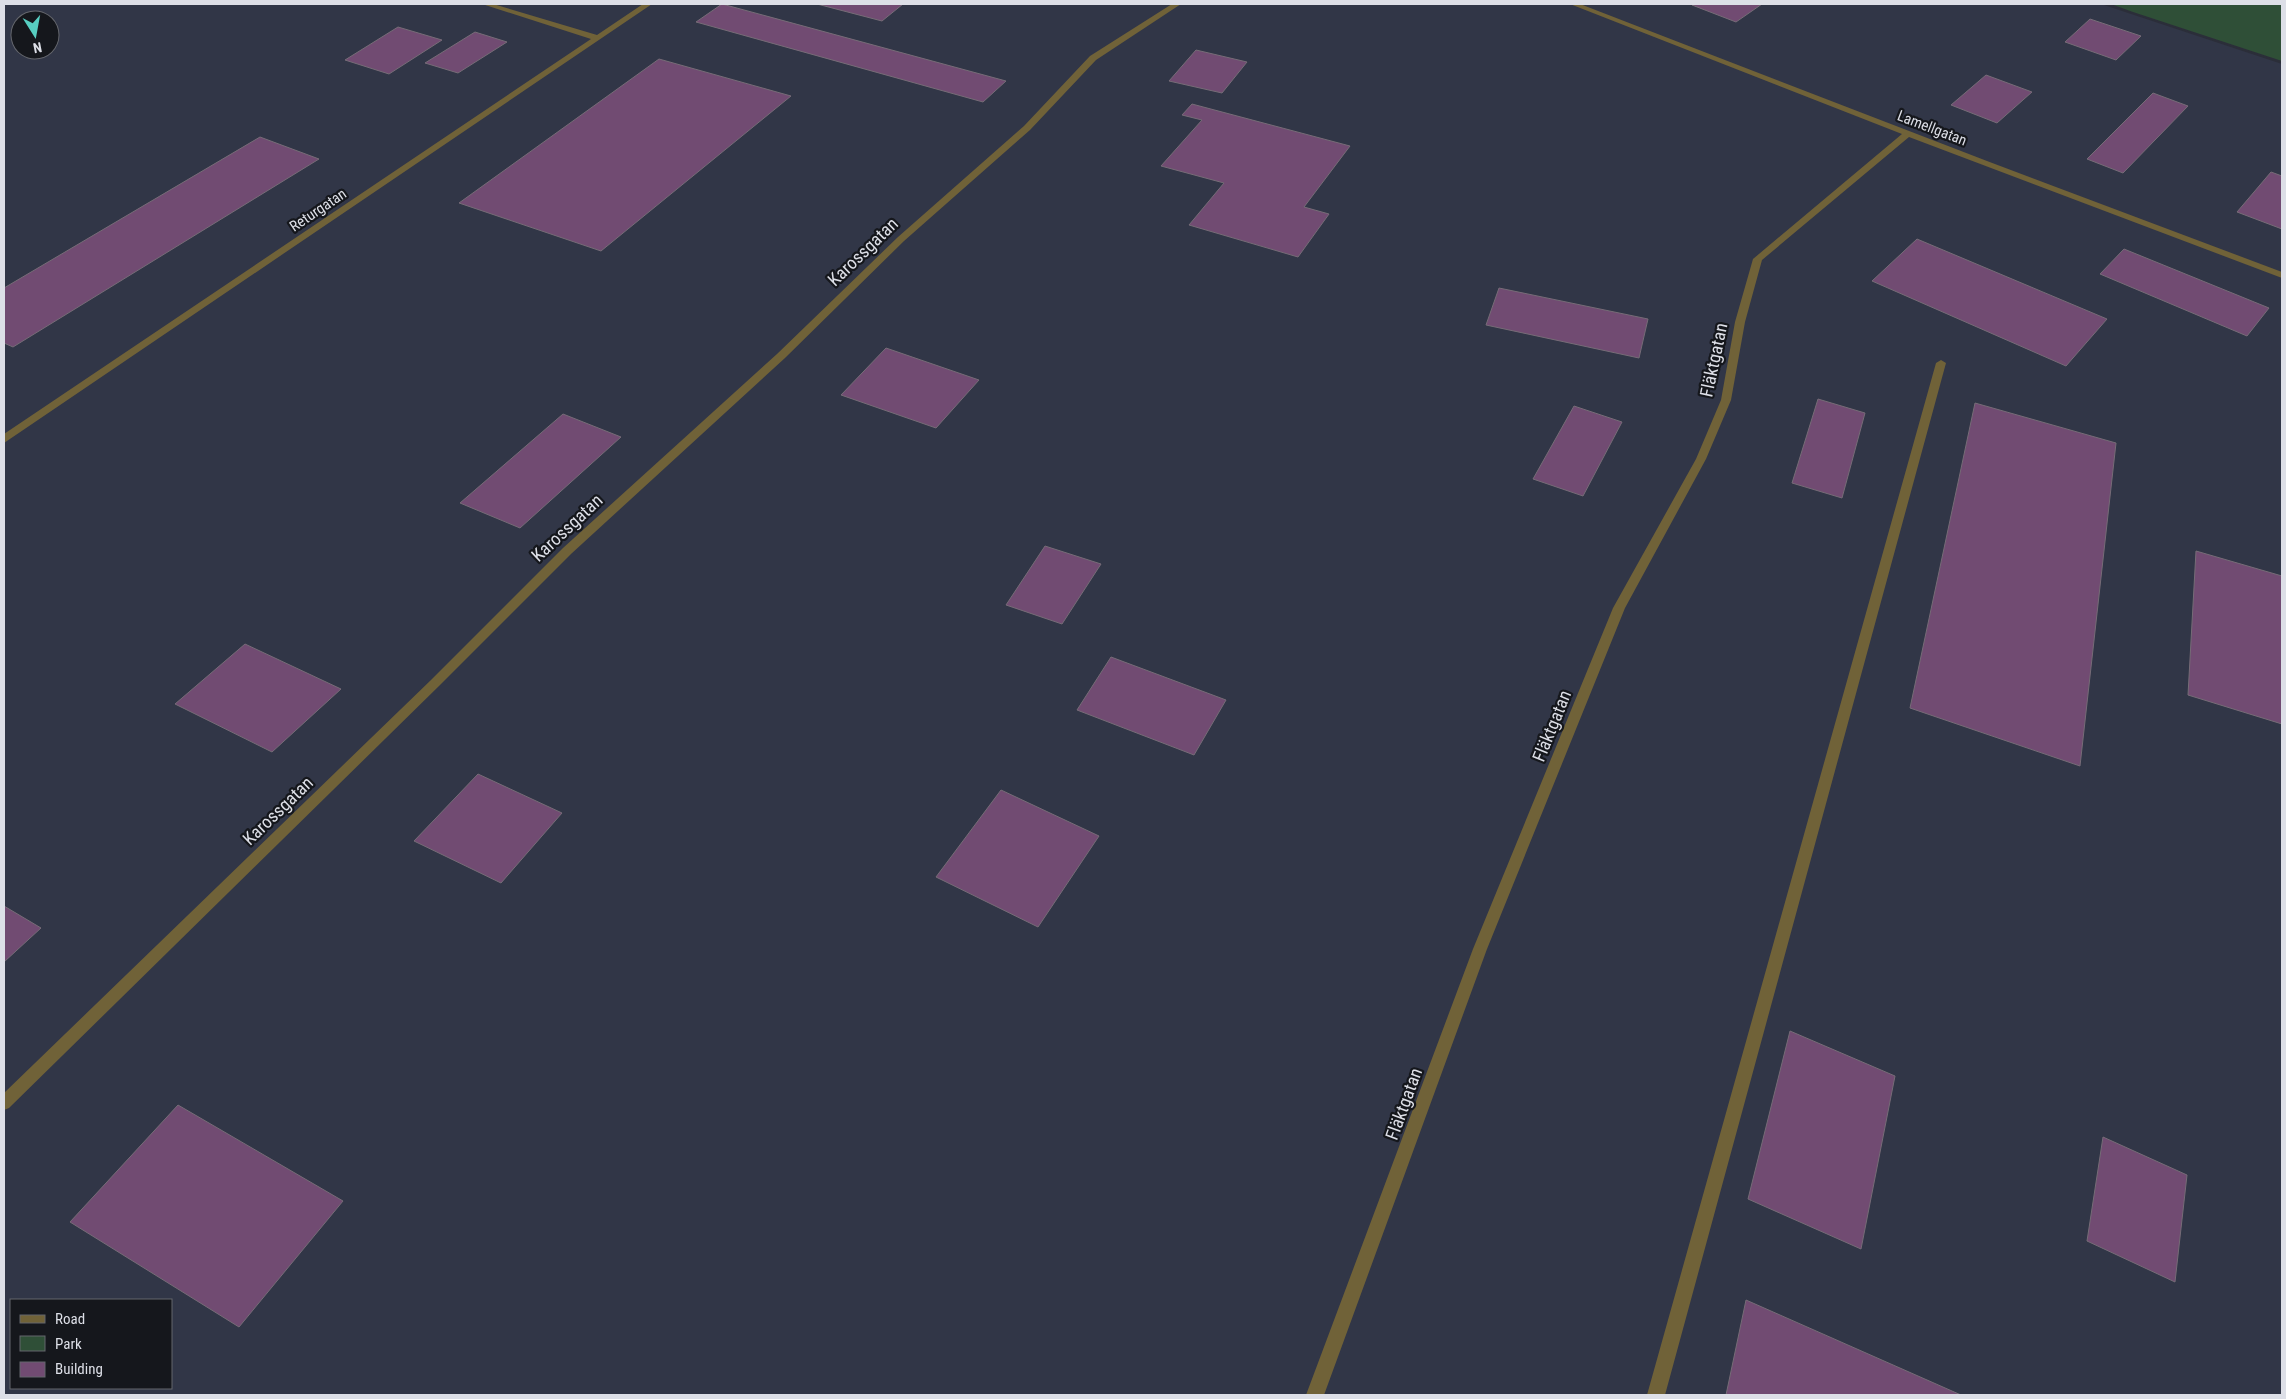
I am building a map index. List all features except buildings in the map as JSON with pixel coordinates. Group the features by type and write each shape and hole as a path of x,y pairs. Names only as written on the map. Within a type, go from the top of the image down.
{"street":[{"path":"486,4 598,38"},
{"name":"Returgatan","path":"4,439 648,4"},
{"name":"Karossgatan","path":"4,1103 414,704 567,550 781,356 902,238 1026,128 1093,58 1177,4"},
{"name":"Lamellgatan","path":"1574,4 1908,134 2282,276"},
{"name":"Fläktgatan","path":"1315,1395 1480,949 1618,608 1701,459 1726,400 1740,322 1758,259 1908,134"},
{"path":"1656,1395 1941,363"}],"shaded area":[{"path":"4,4 2101,4 2282,64 2282,1395 4,1395"}],"green space":[{"path":"2111,4 2282,4 2282,61 2133,12"}]}
